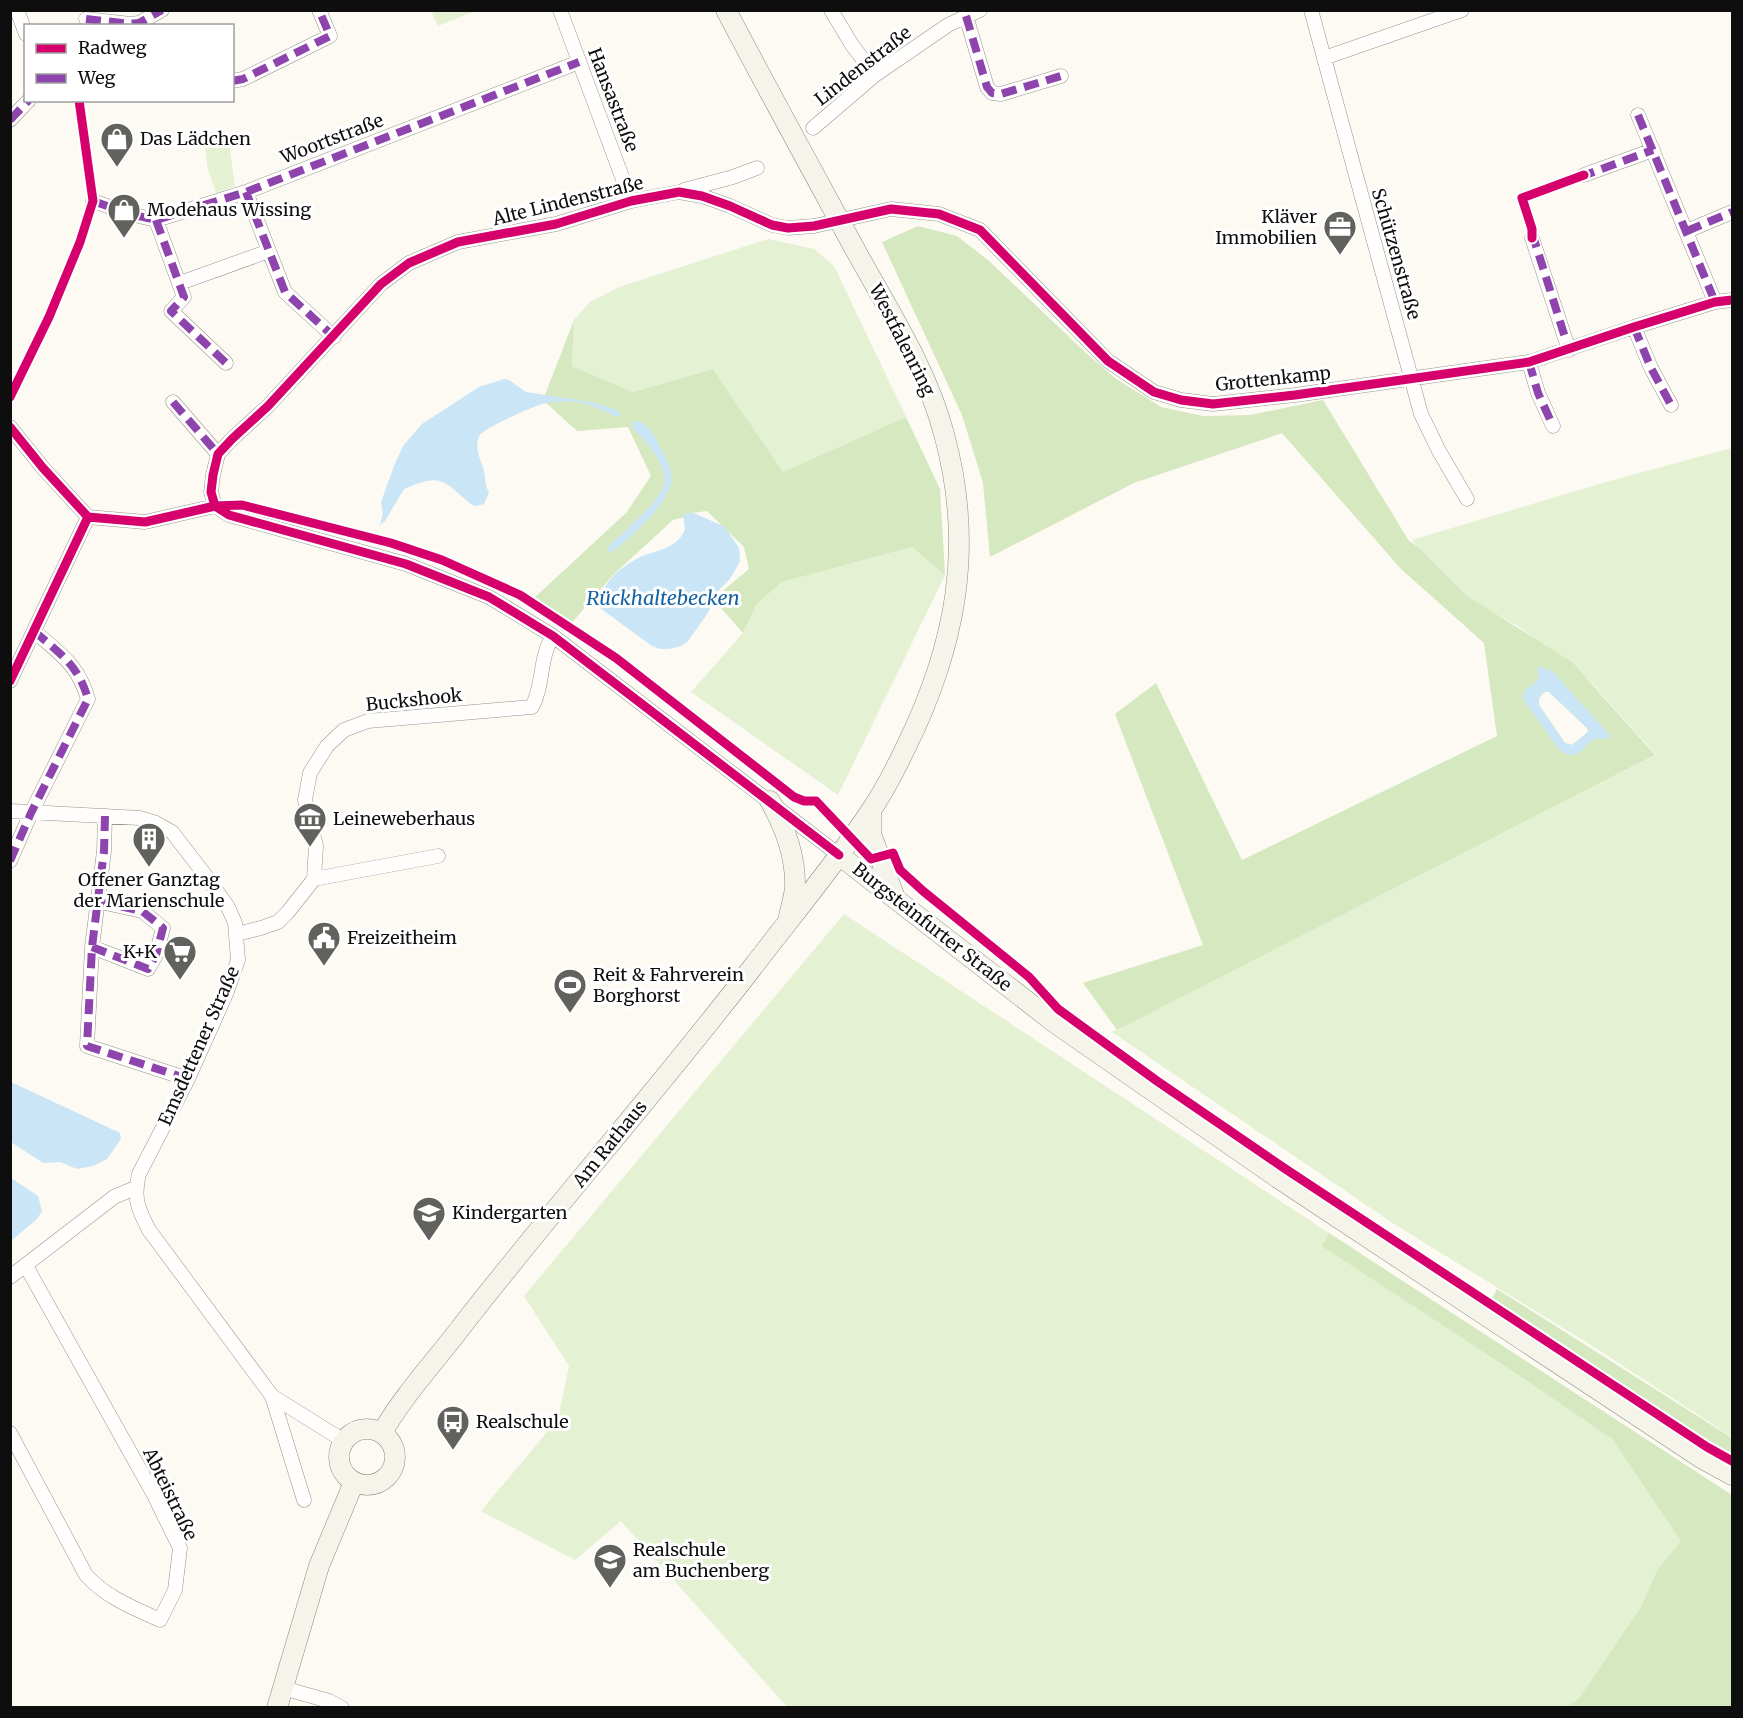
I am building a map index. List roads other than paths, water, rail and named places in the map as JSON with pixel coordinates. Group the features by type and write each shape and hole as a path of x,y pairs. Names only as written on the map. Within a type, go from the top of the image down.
{"main road":[{"name":"Westfalenring","path":"726,10 777,109 902,334 929,390 944,430 954,473 960,551 956,595 948,638 934,682 907,745 871,812 839,855"},
{"path":"770,801 782,825 793,861 795,889 788,920"},
{"path":"871,812 871,834 895,898"},
{"name":"Burgsteinfurter Straße","path":"839,855 1055,1023 1278,1178 1701,1458 1732,1475"},
{"name":"Am Rathaus","path":"382,1433 494,1285 657,1088 839,855"},
{"path":"362,1430 382,1433 390,1441 394,1451 395,1462 391,1472 374,1484 364,1485 354,1482 345,1474 340,1464 339,1452 344,1441 352,1434 362,1430"},
{"path":"277,1707 319,1566 354,1482"}],"street":[{"path":"17,10 24,29"},
{"path":"86,19 130,24 138,23 162,10"},
{"path":"234,81 243,79 330,36 319,10"},
{"name":"Hansastraße","path":"560,10 632,201"},
{"path":"831,10 852,45 875,75"},
{"name":"Lindenstraße","path":"813,128 875,75 948,25 980,10"},
{"name":"Schützenstraße","path":"1311,10 1421,414 1467,499"},
{"path":"1324,58 1462,10"},
{"path":"966,16 987,87 992,93 1001,94 1061,76"},
{"name":"Woortstraße","path":"156,220 246,192 579,62"},
{"path":"10,120 25,102"},
{"path":"1638,115 1715,302"},
{"path":"1584,175 1653,150"},
{"name":"Alte Lindenstraße","path":"219,454 334,337 381,284 409,263 458,242 556,224 632,201 679,192 733,177 757,168"},
{"path":"246,192 285,292 334,337"},
{"name":"Alte Lindenstraße","path":"679,192 702,196 772,225 788,228 814,226 839,220"},
{"path":"93,201 156,220 184,297 171,311 226,363"},
{"name":"Grottenkamp","path":"839,220 891,209 939,214 980,230 1108,361 1154,392 1181,400 1213,404 1295,395 1529,362 1715,302 1732,300"},
{"path":"1686,231 1732,212"},
{"path":"1532,238 1569,350"},
{"path":"180,283 269,251"},
{"path":"1634,327 1651,368 1671,405"},
{"path":"1529,362 1538,393 1553,426"},
{"path":"10,427 88,517 145,522 215,506 211,492 219,454 173,402"},
{"name":"Burgsteinfurter Straße","path":"215,506 229,516 406,564 489,597 553,636 839,855"},
{"path":"10,681 88,517"},
{"path":"10,861 31,813 88,699 83,681 72,664 34,631"},
{"name":"Buckshook","path":"314,879 316,846 305,800 310,773 327,746 344,730 369,721 532,707 538,696 547,645 553,636"},
{"name":"Emsdettener Straße","path":"10,811 140,818 156,823 172,832 228,907 237,934 238,960 226,994 188,1079 139,1174 135,1188"},
{"path":"105,816 104,851 92,947 87,1046 188,1079"},
{"path":"237,934 278,922 314,879 438,856"},
{"path":"92,947 148,969 156,955 163,928 142,911 96,901"},
{"path":"10,1277 114,1197 135,1188 138,1209 149,1230 272,1395 304,1500"},
{"name":"Abteistraße","path":"10,1433 86,1575 113,1599 160,1620 175,1590 180,1548 153,1492 26,1266"},
{"path":"272,1395 344,1441"},
{"path":"283,1688 342,1707"}],"water":[{"path":"504,379 526,392 591,402 615,409 621,415 617,417 588,404 570,401 542,404 519,413 483,432 478,439 478,453 489,493 484,504 472,505 448,485 435,480 427,481 404,489 385,521 380,525 383,513 381,502 403,446 422,424 479,387"},
{"path":"634,420 650,429 655,436 672,479 662,503 654,513 636,532 610,553 609,546 655,501 663,487 663,471 660,463 650,447 632,428"},
{"name":"Rückhaltebecken","path":"694,513 725,527 739,548 740,561 730,579 717,592 708,613 688,641 681,646 660,649 652,646 600,608 603,592 617,572 624,567 638,558 669,547 677,541 685,530 683,514"},
{"path":"1538,666 1553,672 1609,734 1609,739 1594,739 1579,753 1571,755 1560,751 1523,699 1524,691 1538,680","holes":["1549,692 1587,728 1588,732 1572,745 1565,743 1539,705 1541,696"]},
{"path":"11,1082 120,1133 121,1139 107,1159 93,1166 77,1169 60,1162 43,1163 11,1142"},
{"path":"11,1178 38,1196 42,1211 37,1219 11,1241"}],"place":[{"name":"Das Lädchen","path":"117,168"},
{"name":"Modehaus Wissing","path":"124,239"},
{"name":"Kläver Immobilien","path":"1340,256"},
{"name":"Leineweberhaus","path":"310,848"},
{"name":"Offener Ganztag der Marienschule","path":"149,868"},
{"name":"Freizeitheim","path":"324,967"},
{"name":"K+K","path":"180,981"},
{"name":"Reit & Fahrverein Borghorst","path":"570,1014"},
{"name":"Kindergarten","path":"429,1242"},
{"name":"Realschule","path":"453,1451"},
{"name":"Realschule am Buchenberg","path":"610,1589"}]}
